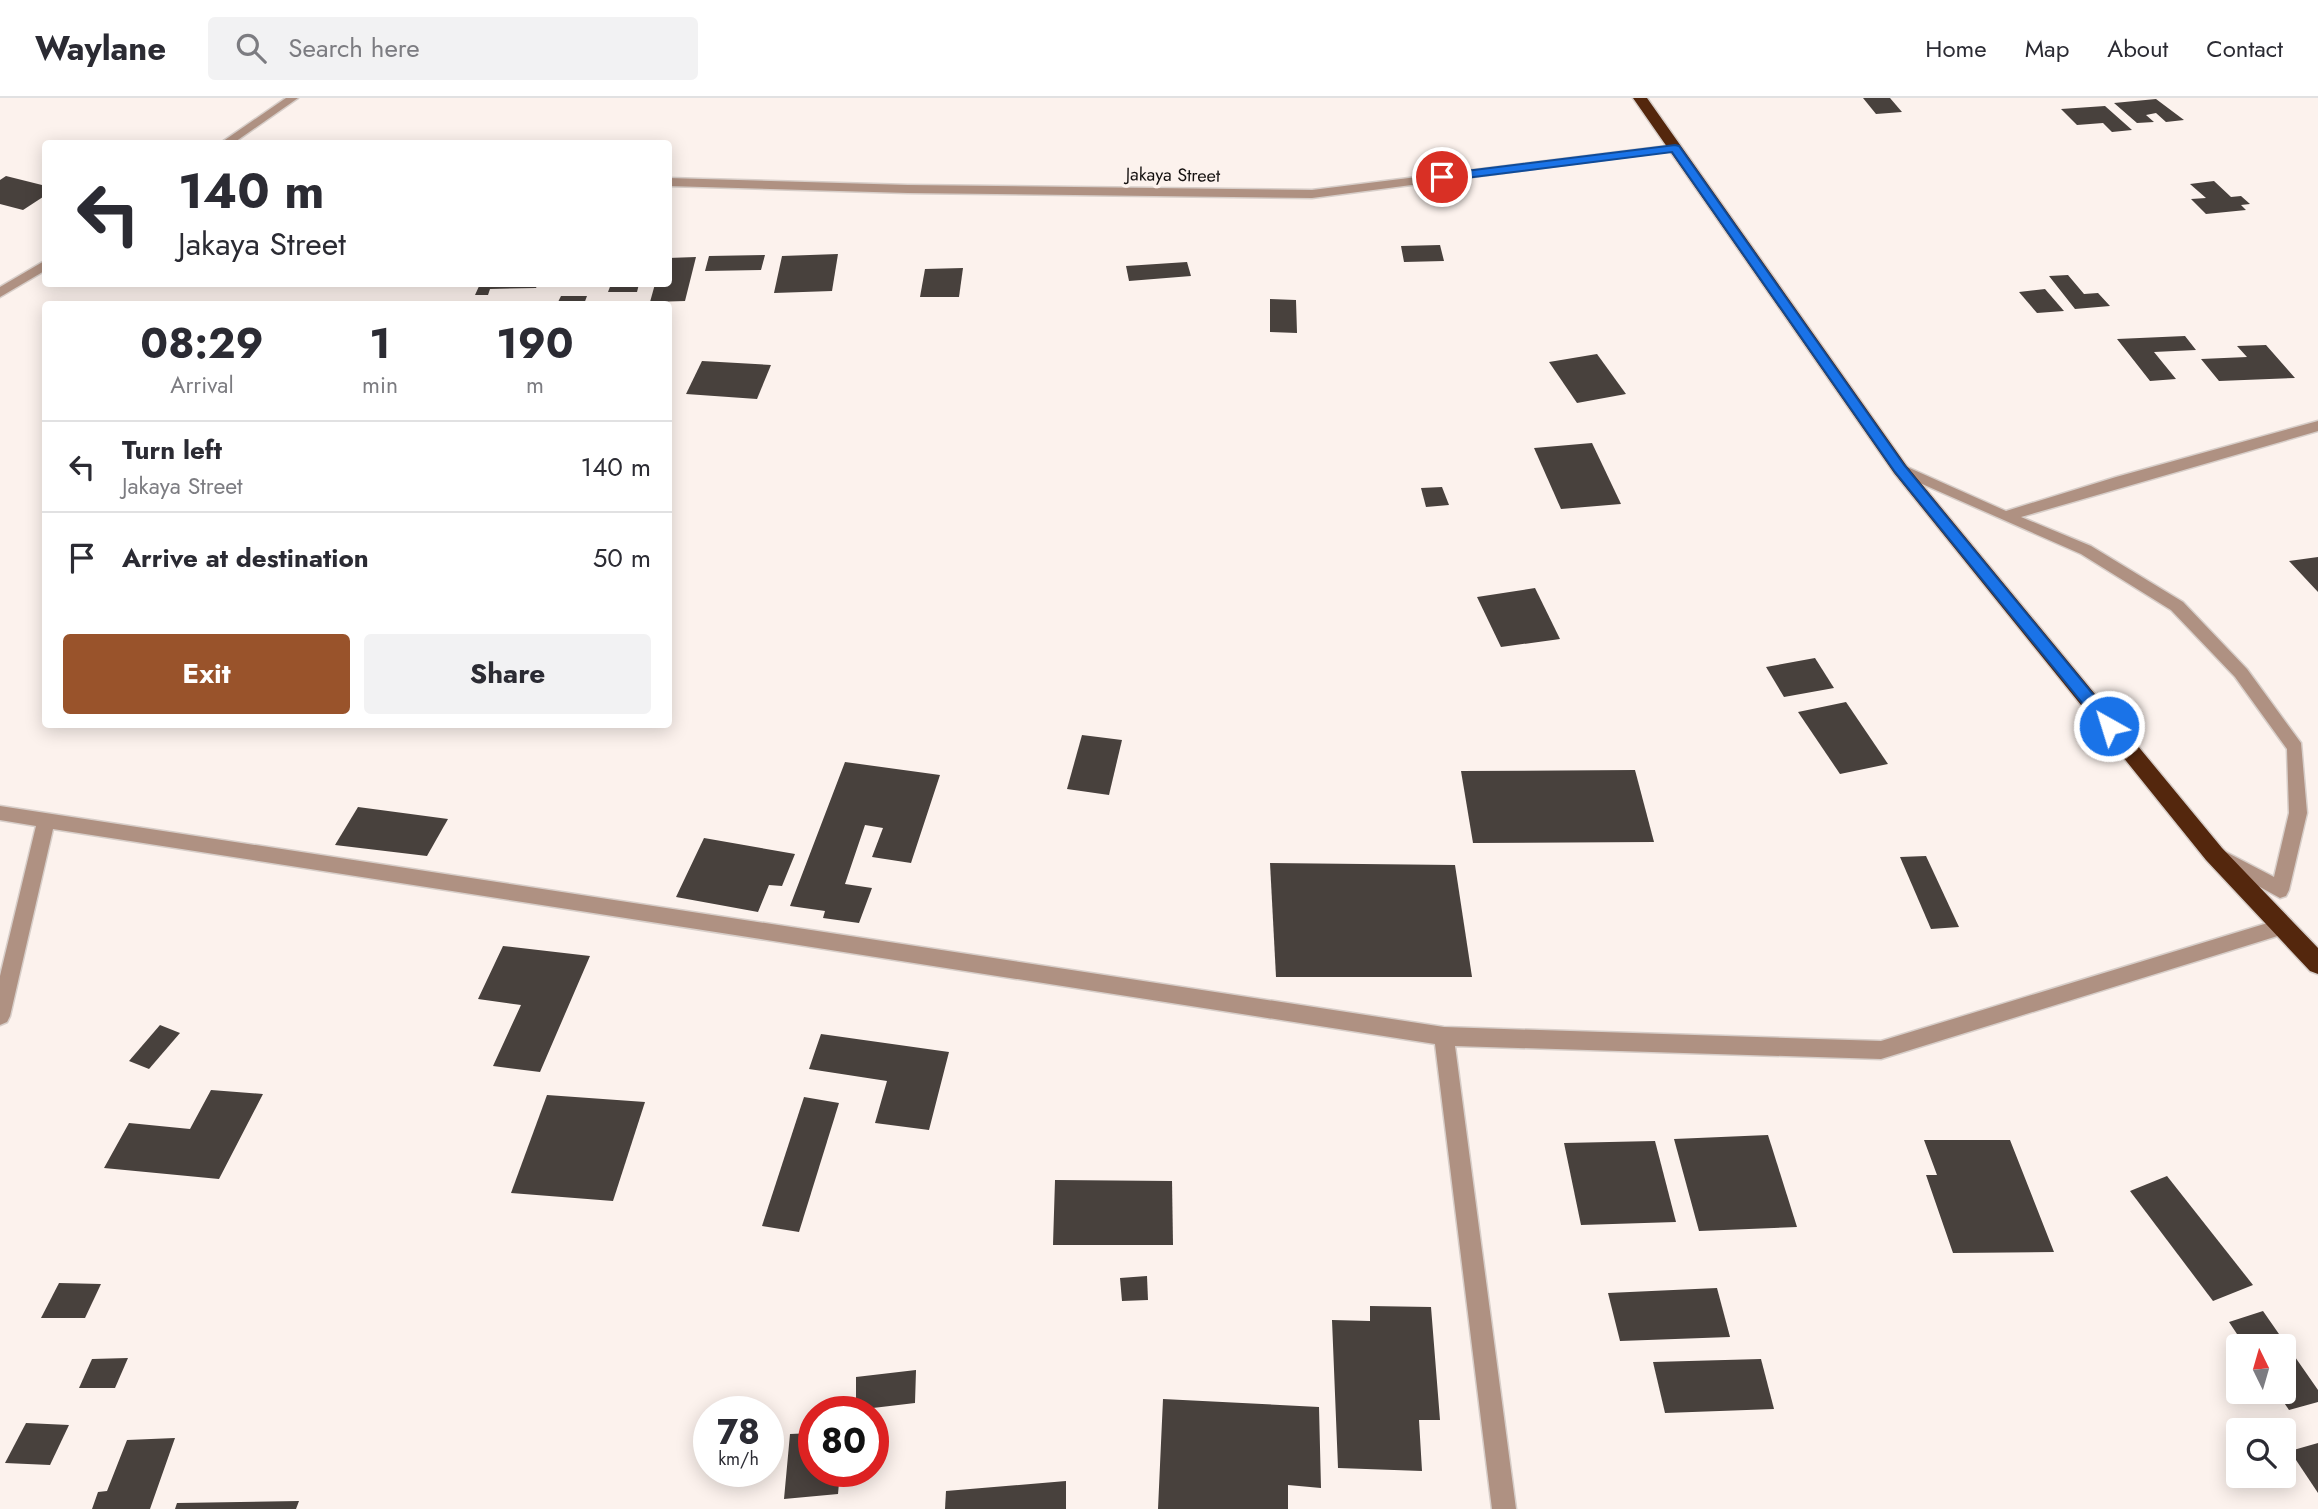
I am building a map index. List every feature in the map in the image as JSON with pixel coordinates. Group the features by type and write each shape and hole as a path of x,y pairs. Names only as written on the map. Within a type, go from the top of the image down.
{"highway":[{"path":"1640,98 1900,469 2214,854 2318,964"}],"street":[{"path":"230,140 293,98"},
{"name":"Jakaya Street","path":"672,182 908,189 1312,194 1675,148"},
{"path":"0,293 42,267"},
{"path":"24,278 42,272"},
{"path":"2005,517 2121,481 2318,426"},
{"path":"1900,469 2086,551 2177,606 2241,673 2295,748 2298,813 2280,890 2214,854"},
{"path":"0,813 1444,1037 1881,1050 2284,926"},
{"path":"0,1016 46,821"},
{"path":"1444,1037 1504,1509"}],"building":[{"path":"1863,98 1890,98 1902,112 1876,114"},
{"path":"2156,99 2184,120 2166,122 2156,113 2146,115 2154,122 2137,123 2114,103"},
{"path":"2105,106 2132,130 2112,132 2103,123 2077,125 2061,109"},
{"path":"6,176 42,185 42,198 23,210 0,204 0,180"},
{"path":"2214,181 2231,197 2241,196 2250,204 2241,205 2246,210 2206,214 2191,199 2206,198 2190,184"},
{"path":"1440,245 1444,261 1404,262 1401,246"},
{"path":"838,254 832,291 774,293 782,256"},
{"path":"765,255 761,270 705,271 709,256"},
{"path":"696,257 685,301 650,301 654,287 672,287 672,258"},
{"path":"1187,262 1191,276 1129,281 1126,266"},
{"path":"963,268 959,297 920,297 925,269"},
{"path":"2068,275 2084,294 2098,293 2110,306 2075,309 2049,276"},
{"path":"479,287 536,287 490,289 488,295 475,295"},
{"path":"610,287 638,287 637,292 608,292"},
{"path":"2045,289 2064,311 2037,313 2019,292"},
{"path":"561,296 587,296 585,301 558,301"},
{"path":"1270,299 1296,300 1297,333 1270,332"},
{"path":"2185,336 2196,350 2154,352 2176,379 2150,381 2117,339"},
{"path":"2266,345 2295,378 2219,381 2201,359 2247,357 2237,346"},
{"path":"1597,354 1626,394 1577,403 1549,362"},
{"path":"702,361 771,365 757,399 686,394"},
{"path":"1592,443 1621,504 1561,509 1534,448"},
{"path":"1442,487 1449,505 1426,507 1421,488"},
{"path":"2318,557 2318,592 2289,561"},
{"path":"1535,588 1560,639 1501,647 1477,597"},
{"path":"1815,658 1834,688 1784,697 1766,667"},
{"path":"1846,702 1888,764 1840,774 1798,712"},
{"path":"1082,735 1122,740 1109,795 1067,789"},
{"path":"845,762 940,775 911,863 872,857 883,828 865,825 845,884 872,888 859,923 823,918 825,911 790,906"},
{"path":"1635,770 1654,842 1473,843 1461,771"},
{"path":"358,807 448,819 427,856 335,845"},
{"path":"704,838 795,854 782,886 769,885 758,912 676,897"},
{"path":"1926,856 1959,927 1931,929 1900,857"},
{"path":"1270,863 1455,865 1472,977 1276,977"},
{"path":"503,946 590,956 540,1072 493,1066 521,1005 478,999"},
{"path":"160,1025 180,1033 149,1069 129,1061"},
{"path":"821,1034 949,1052 929,1130 875,1123 887,1081 809,1069"},
{"path":"211,1090 263,1094 219,1179 104,1168 129,1123 190,1129"},
{"path":"547,1095 645,1102 613,1201 511,1193"},
{"path":"804,1097 839,1103 799,1232 762,1226"},
{"path":"1768,1135 1797,1227 1699,1231 1674,1139"},
{"path":"1924,1140 2010,1140 2054,1252 1953,1253 1926,1175 1937,1175"},
{"path":"1655,1141 1676,1222 1581,1225 1564,1143"},
{"path":"2167,1176 2253,1285 2213,1301 2130,1191"},
{"path":"1055,1180 1172,1181 1173,1245 1053,1245"},
{"path":"1147,1276 1148,1300 1122,1301 1120,1278"},
{"path":"59,1283 101,1284 85,1318 41,1318"},
{"path":"1717,1288 1730,1337 1620,1341 1608,1293"},
{"path":"1370,1306 1431,1307 1440,1420 1419,1420 1422,1471 1338,1468 1332,1320 1370,1321"},
{"path":"2263,1311 2279,1334 2237,1334 2229,1322"},
{"path":"128,1358 115,1388 79,1388 92,1359"},
{"path":"2296,1358 2318,1390 2318,1402 2289,1410 2285,1404 2296,1404"},
{"path":"1761,1359 1774,1409 1665,1413 1653,1362"},
{"path":"916,1370 915,1403 889,1406 889,1396 856,1396 856,1377"},
{"path":"1163,1399 1319,1407 1321,1488 1288,1485 1288,1509 1158,1509"},
{"path":"26,1423 69,1425 50,1465 5,1463"},
{"path":"790,1434 798,1434 798,1487 839,1487 838,1494 784,1499"},
{"path":"175,1438 150,1509 92,1509 98,1492 107,1491 127,1440"},
{"path":"2318,1443 2318,1493 2296,1460 2296,1449"},
{"path":"1066,1481 1066,1509 945,1509 946,1491"},
{"path":"299,1501 296,1509 175,1509 177,1503"}],"route":[{"path":"1442,177 1675,148 1900,469 2109,726"}]}
